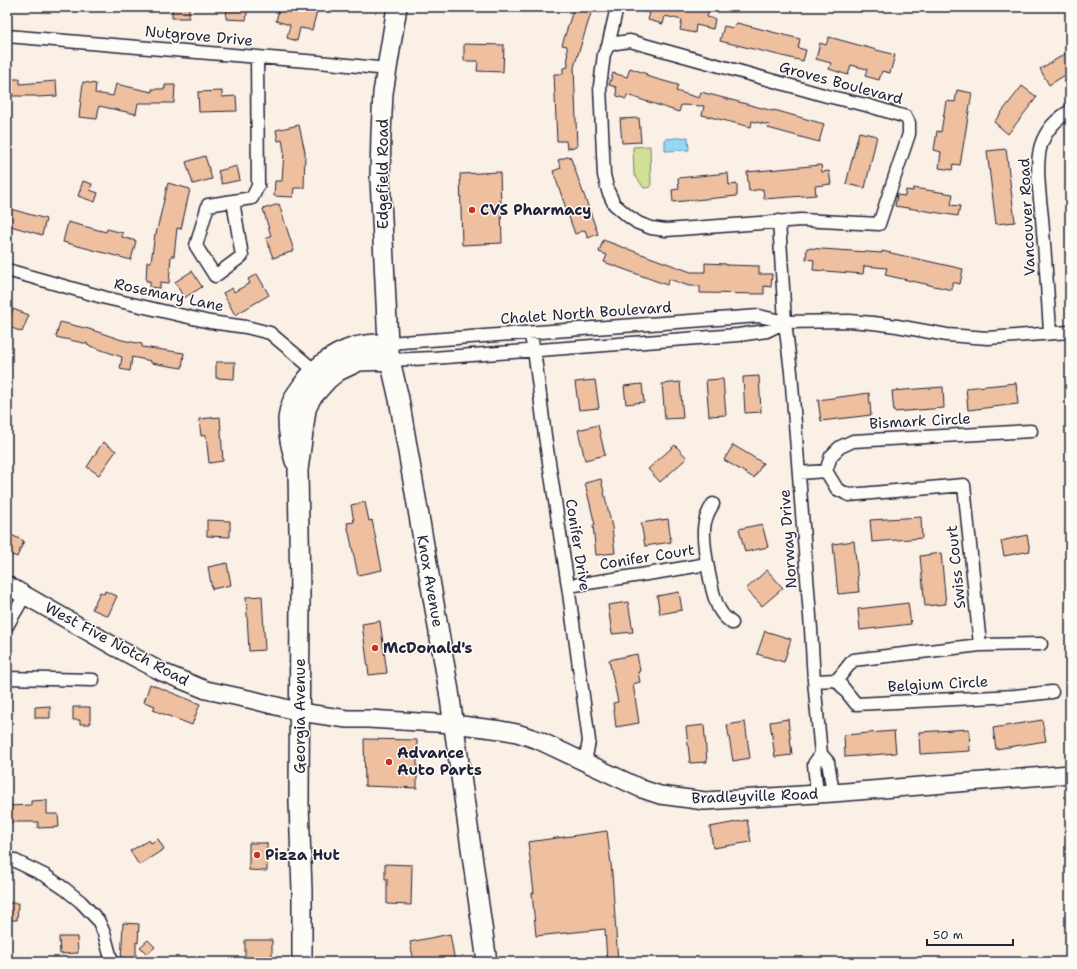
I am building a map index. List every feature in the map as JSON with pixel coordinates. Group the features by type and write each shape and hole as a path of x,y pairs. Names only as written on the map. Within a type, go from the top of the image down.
{"main road":[{"name":"Edgefield Road","path":"389,351 380,178 381,133 383,93 397,7"},
{"name":"Georgia Avenue","path":"298,470 289,439 288,418 291,403 307,377 322,363 346,350 357,346 389,351"},
{"name":"Georgia Avenue","path":"302,962 302,891 299,803 300,592 298,470 306,409 311,398 328,378 349,365 389,351"},
{"name":"Knox Avenue","path":"389,351 399,399 449,691 487,962"}],"street":[{"name":"Groves Boulevard","path":"608,46 630,41 774,82 866,105 906,117 909,123 909,134 879,224 801,220 666,230 651,228 638,223 628,216 614,204 608,191 604,175 600,86 604,54 608,46 617,7"},
{"name":"Nutgrove Drive","path":"7,36 333,63 387,69"},
{"path":"233,201 242,256 215,276 196,246 208,205 233,201 252,198 258,186 257,57"},
{"name":"Vancouver Road","path":"1050,333 1039,187 1039,155 1049,129 1058,119 1070,111"},
{"path":"779,221 786,322"},
{"name":"Rosemary Lane","path":"7,270 121,302 210,322 246,327 270,333 314,370"},
{"name":"Chalet North Boulevard","path":"389,351 530,333 759,316 786,322 827,321 873,323 947,335 988,338 1070,332"},
{"name":"Chalet North Boulevard","path":"389,351 433,358 738,335 767,331 786,322"},
{"name":"Norway Drive","path":"786,322 792,379 814,681 821,754 814,764 825,794"},
{"name":"Conifer Drive","path":"530,333 534,350 587,726 589,742 585,762"},
{"name":"Bismark Circle","path":"826,471 831,456 840,447 853,441 1031,431"},
{"path":"799,473 826,471"},
{"name":"Swiss Court","path":"826,471 837,489 849,495 964,485 980,645"},
{"name":"Conifer Court","path":"713,504 704,529 707,564 717,605 721,612 732,623"},
{"name":"Conifer Court","path":"568,586 707,564"},
{"name":"West Five Notch Road","path":"7,585 162,672 206,690 300,712 347,719 453,724"},
{"path":"7,626 25,595"},
{"name":"Belgium Circle","path":"1041,644 980,645 853,660 837,680 856,704 1015,696 1052,692"},
{"path":"7,678 92,680"},
{"path":"814,681 837,680"},
{"name":"Bradleyville Road","path":"453,724 517,733 538,740 642,789 660,795 705,801 825,794 1070,774"},
{"path":"7,857 46,876 82,902 98,920 104,933 112,962"}],"green space":[{"path":"650,146 651,187 644,188 634,174 633,147"}],"water":[{"path":"688,137 689,150 665,151 665,139"}],"building":[{"path":"172,7 189,7 189,18 172,18"},
{"path":"227,7 248,7 246,20 226,19"},
{"path":"287,7 318,7 312,30 300,28 297,41 287,38 290,25 276,21 279,9 286,11"},
{"path":"574,7 593,7 574,67 577,147 567,148 566,141 557,141 554,74 563,74 563,68 568,67 567,46 562,45"},
{"path":"640,7 699,7 709,9 707,17 715,19 713,29 696,25 695,33 680,30 682,20 665,16 663,24 648,20 650,13 640,11"},
{"path":"737,23 800,39 798,48 806,50 803,61 720,41 724,26 733,28"},
{"path":"829,37 895,55 890,73 882,71 879,80 865,76 867,69 851,65 848,75 829,69 831,63 816,59 820,43 826,45"},
{"path":"464,44 504,45 503,72 477,71 478,61 464,61"},
{"path":"1070,51 1070,72 1049,85 1040,69"},
{"path":"630,68 647,74 646,76 678,85 676,91 699,98 701,92 824,124 819,142 768,128 769,125 752,121 751,127 702,115 704,106 681,105 679,112 627,95 626,99 617,96 616,87 609,85 613,73 627,77"},
{"path":"7,79 20,79 20,84 56,81 57,96 7,96"},
{"path":"83,82 96,84 95,93 113,96 116,84 152,92 152,89 165,89 165,85 175,85 174,103 138,103 136,114 99,106 97,119 79,117"},
{"path":"1022,86 1037,97 1008,134 994,122"},
{"path":"957,90 972,93 960,165 953,164 952,170 939,168 941,152 934,150 937,131 941,132 946,101 955,102"},
{"path":"222,91 222,97 236,96 237,111 199,112 198,92"},
{"path":"639,118 641,142 622,143 620,119"},
{"path":"299,125 305,152 304,188 294,188 293,197 274,196 275,181 282,181 284,151 282,140 278,141 276,130"},
{"path":"859,132 877,136 865,188 846,184"},
{"path":"1006,149 1015,222 996,224 987,151"},
{"path":"205,156 212,179 193,184 186,162"},
{"path":"570,156 598,234 588,238 585,230 575,234 553,171 561,168 558,160"},
{"path":"821,165 822,172 829,171 831,184 815,186 816,195 764,199 763,189 749,191 747,172"},
{"path":"237,166 240,180 222,184 218,171"},
{"path":"500,172 502,243 462,245 460,174"},
{"path":"728,173 729,185 737,184 737,196 673,202 672,190 679,189 678,178"},
{"path":"83,181 92,184 90,190 98,193 95,202 78,196"},
{"path":"168,183 190,189 181,229 177,228 174,256 171,256 169,283 160,282 160,288 150,287 150,281 146,281 147,262 151,262 155,234"},
{"path":"913,188 953,194 951,205 960,206 958,216 895,206 897,195 905,196 906,190 913,191"},
{"path":"279,204 294,251 273,258 266,238 271,236 263,209"},
{"path":"7,208 46,219 42,235 7,225"},
{"path":"68,222 106,232 107,229 123,233 122,237 136,241 131,260 63,242"},
{"path":"603,240 691,272 705,272 705,263 759,266 759,274 772,274 771,287 764,286 764,294 700,293 700,286 689,286 669,279 667,285 604,262 607,255 599,252"},
{"path":"807,248 882,253 882,251 963,269 960,284 952,282 952,290 885,275 887,268 864,266 863,274 813,270 814,260 806,259"},
{"path":"192,271 202,287 184,298 175,282"},
{"path":"257,274 269,295 235,315 223,293 232,288 234,292 250,283 248,279"},
{"path":"13,309 29,315 22,332 7,326"},
{"path":"60,322 89,329 122,340 142,344 142,347 184,353 182,368 151,363 151,361 132,357 130,371 120,369 122,357 87,345 88,344 56,337"},
{"path":"216,362 235,362 234,379 216,378"},
{"path":"759,376 761,412 745,413 743,377"},
{"path":"723,379 726,415 709,416 706,380"},
{"path":"595,380 599,408 579,410 575,382"},
{"path":"680,382 683,418 665,419 662,384"},
{"path":"1016,383 1018,404 968,410 966,388"},
{"path":"642,384 644,402 626,404 624,386"},
{"path":"943,387 944,408 894,412 892,391"},
{"path":"869,393 871,415 821,421 818,400"},
{"path":"220,417 223,461 209,463 206,435 201,436 199,419"},
{"path":"598,425 605,455 585,460 578,430"},
{"path":"103,442 116,451 99,475 87,467"},
{"path":"675,445 687,458 660,482 648,469"},
{"path":"733,445 763,463 754,478 724,460"},
{"path":"601,479 612,527 615,553 596,555 593,525 595,525 585,483"},
{"path":"365,502 369,521 372,520 382,570 358,575 347,523 354,522 351,505"},
{"path":"921,517 922,538 872,542 870,520"},
{"path":"668,519 671,542 645,546 641,523"},
{"path":"207,520 230,521 230,537 207,536"},
{"path":"762,524 768,547 745,552 739,529"},
{"path":"7,533 24,541 17,557 7,553"},
{"path":"1027,535 1030,551 1004,556 1001,541"},
{"path":"854,541 859,592 838,594 833,544"},
{"path":"941,553 946,604 925,606 920,556"},
{"path":"227,563 231,585 212,589 208,567"},
{"path":"767,570 783,588 762,606 746,589"},
{"path":"105,591 117,596 108,616 92,609 100,592 104,594"},
{"path":"679,592 682,610 660,614 657,596"},
{"path":"262,596 265,650 249,651 246,597"},
{"path":"628,602 633,632 612,634 608,605"},
{"path":"908,603 911,624 860,630 858,609"},
{"path":"380,621 387,673 369,675 362,624"},
{"path":"765,631 791,639 784,662 757,654"},
{"path":"637,654 640,682 633,684 639,723 616,727 613,703 618,702 609,660"},
{"path":"150,684 200,704 192,725 153,710 155,706 144,702"},
{"path":"50,706 50,718 35,718 35,707"},
{"path":"73,707 90,707 90,724 80,724 80,720 73,720"},
{"path":"788,719 792,755 775,757 770,722"},
{"path":"1042,720 1046,741 996,749 993,728"},
{"path":"745,722 750,758 733,761 727,725"},
{"path":"704,725 707,762 690,763 686,727"},
{"path":"969,729 970,751 920,754 919,732"},
{"path":"894,731 896,753 845,757 844,735"},
{"path":"364,739 417,740 417,788 365,786"},
{"path":"47,800 47,814 58,814 59,827 38,828 38,822 7,822 7,806 31,805 31,801"},
{"path":"747,820 751,842 713,848 710,827"},
{"path":"607,831 612,873 618,962 607,962 605,929 536,936 532,893 534,893 528,842"},
{"path":"158,839 164,849 139,865 130,851 149,840 151,843"},
{"path":"249,843 267,843 267,871 249,870"},
{"path":"385,864 412,865 411,905 387,904 387,879 385,879"},
{"path":"7,903 18,903 17,920 7,920"},
{"path":"123,923 139,924 138,943 136,942 136,962 121,962"},
{"path":"450,934 455,962 414,962 410,942"},
{"path":"59,937 77,937 78,953 60,954"},
{"path":"148,940 155,947 147,954 140,947"},
{"path":"245,940 272,940 272,962 245,962"}],"place":[{"name":"CVS Pharmacy","path":"472,210"},
{"name":"McDonald's","path":"375,648"},
{"name":"Advance Auto Parts","path":"389,762"},
{"name":"Pizza Hut","path":"257,855"}]}
